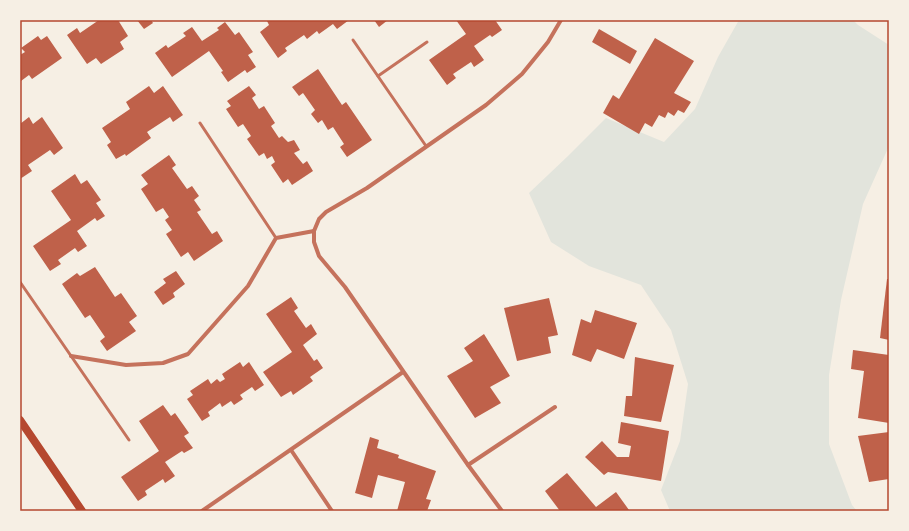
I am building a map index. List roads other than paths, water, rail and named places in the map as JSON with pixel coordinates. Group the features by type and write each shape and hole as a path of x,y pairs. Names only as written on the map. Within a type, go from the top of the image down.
{"main road":[{"path":"20,420 82,511"}],"street":[{"path":"502,511 468,465 345,287 319,256 314,242 314,232 319,219 326,212 367,188 486,105 522,74 548,42 562,20"},
{"path":"71,356 126,365 163,363 188,354 248,286 276,238 314,232"},
{"path":"202,511 403,372"},
{"path":"468,465 555,407"},
{"path":"291,450 332,511"}],"lane":[{"path":"353,40 426,146"},
{"path":"378,76 427,42"},
{"path":"200,123 276,238"},
{"path":"20,282 129,440"}]}
